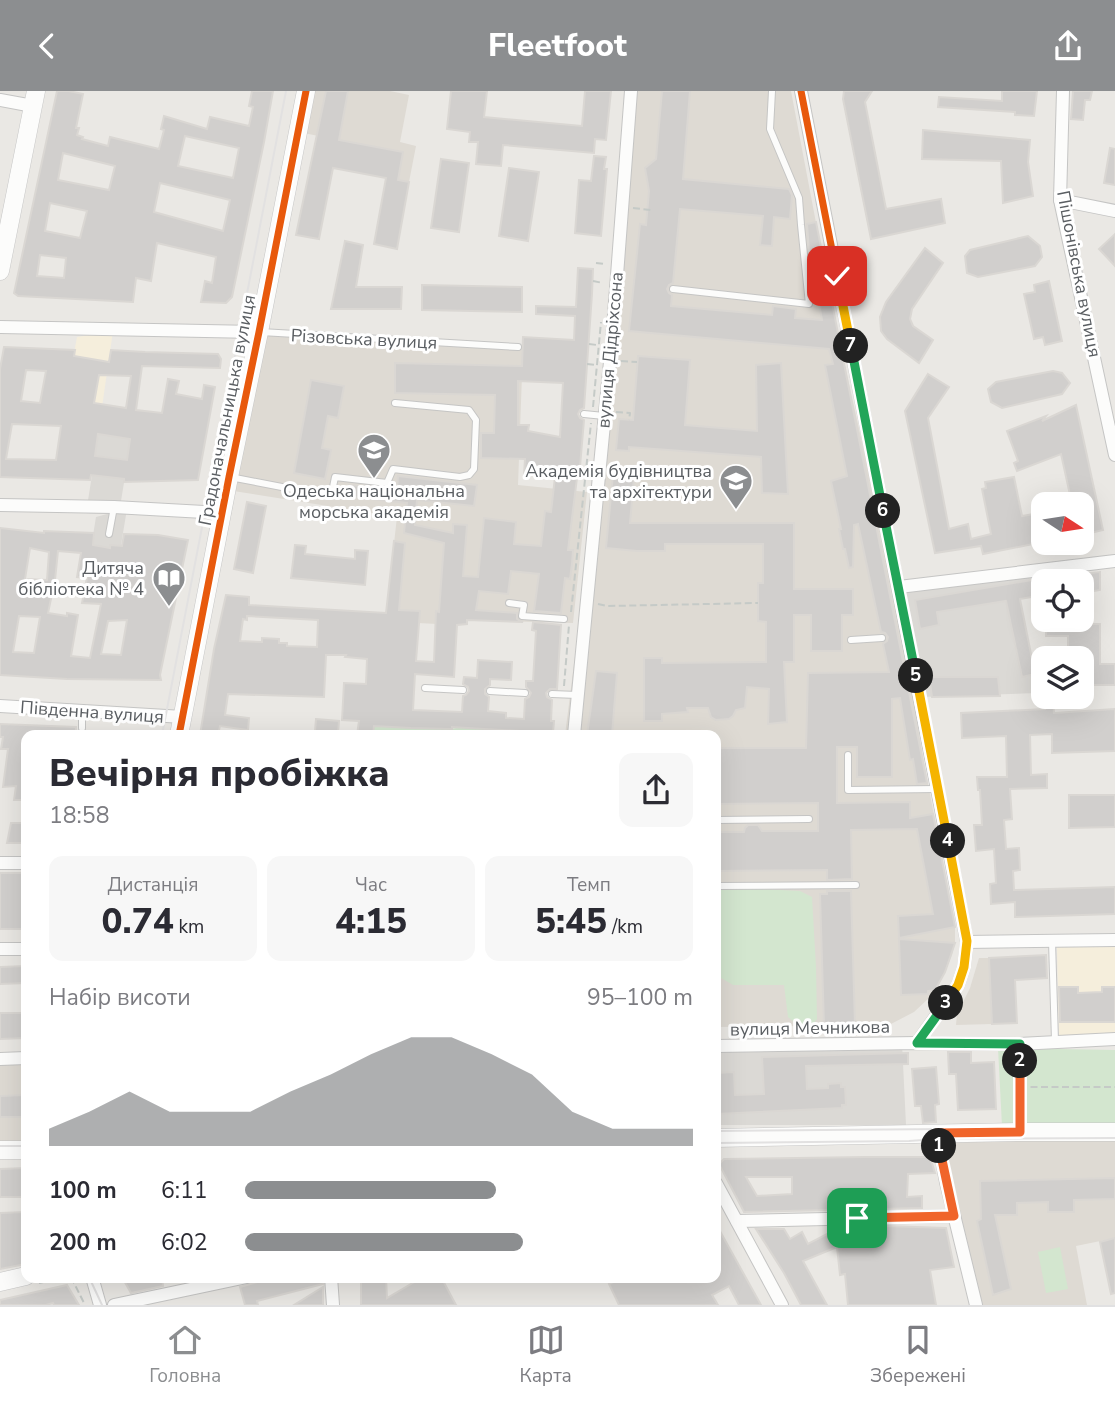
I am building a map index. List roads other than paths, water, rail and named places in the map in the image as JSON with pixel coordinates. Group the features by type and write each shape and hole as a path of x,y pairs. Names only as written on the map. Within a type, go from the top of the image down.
{"street":[{"name":"Градоначальницька вулиця","path":"181,726 306,91"},
{"name":"вулиця Дідріхсона","path":"574,730 586,602 597,414 612,341 631,91"},
{"path":"801,91 967,941 964,967 958,985 917,1043"},
{"name":"Пішонівська вулиця","path":"1063,91 1060,200 1115,455"},
{"path":"0,100 34,99 0,271"},
{"path":"1060,200 1115,211"},
{"name":"Різовська вулиця","path":"0,327 259,332"},
{"path":"0,505 114,507 222,513"},
{"path":"899,587 1115,561"},
{"name":"Південна вулиця","path":"0,706 82,711 181,726"},
{"path":"0,863 21,863"},
{"path":"967,941 1115,940"},
{"path":"0,949 21,949"},
{"name":"вулиця Мечникова","path":"721,1046 1020,1044 1115,1039"},
{"path":"0,1059 21,1058"},
{"path":"721,1138 1115,1132"},
{"path":"937,1133 976,1305"},
{"path":"0,1150 21,1150"},
{"path":"721,1192 782,1305"},
{"path":"737,1221 954,1216"},
{"path":"0,1282 21,1277"},
{"path":"94,1283 100,1305"},
{"path":"114,1305 218,1283"},
{"path":"331,1283 332,1305"}],"lane":[{"path":"673,289 809,305 799,198 770,129 772,91"},
{"name":"Різовська вулиця","path":"259,332 518,347"},
{"path":"229,477 318,494 332,492 335,477 387,483 393,469 460,477 470,475 474,469 476,420 469,410 395,403"},
{"path":"109,534 114,507"},
{"path":"509,603 524,605 522,616 564,619"},
{"path":"851,640 882,638"},
{"path":"425,688 463,690"},
{"path":"490,691 525,693"},
{"path":"552,694 577,695"},
{"path":"82,711 82,728"},
{"path":"848,755 848,790 937,789"},
{"path":"721,820 809,819"},
{"path":"721,886 856,885"},
{"path":"1052,941 1055,1041"}],"tram line":[{"path":"163,730 286,91"},
{"path":"721,1131 947,1129"},
{"path":"721,1143 1115,1138"},
{"path":"0,1146 21,1146"},
{"path":"92,1283 102,1305"}],"place":[{"name":"Одеська національна морська академія","path":"374,480"},
{"name":"Академія будівництва та архітектури","path":"736,511"},
{"name":"Дитяча бібліотека № 4","path":"169,608"}]}
